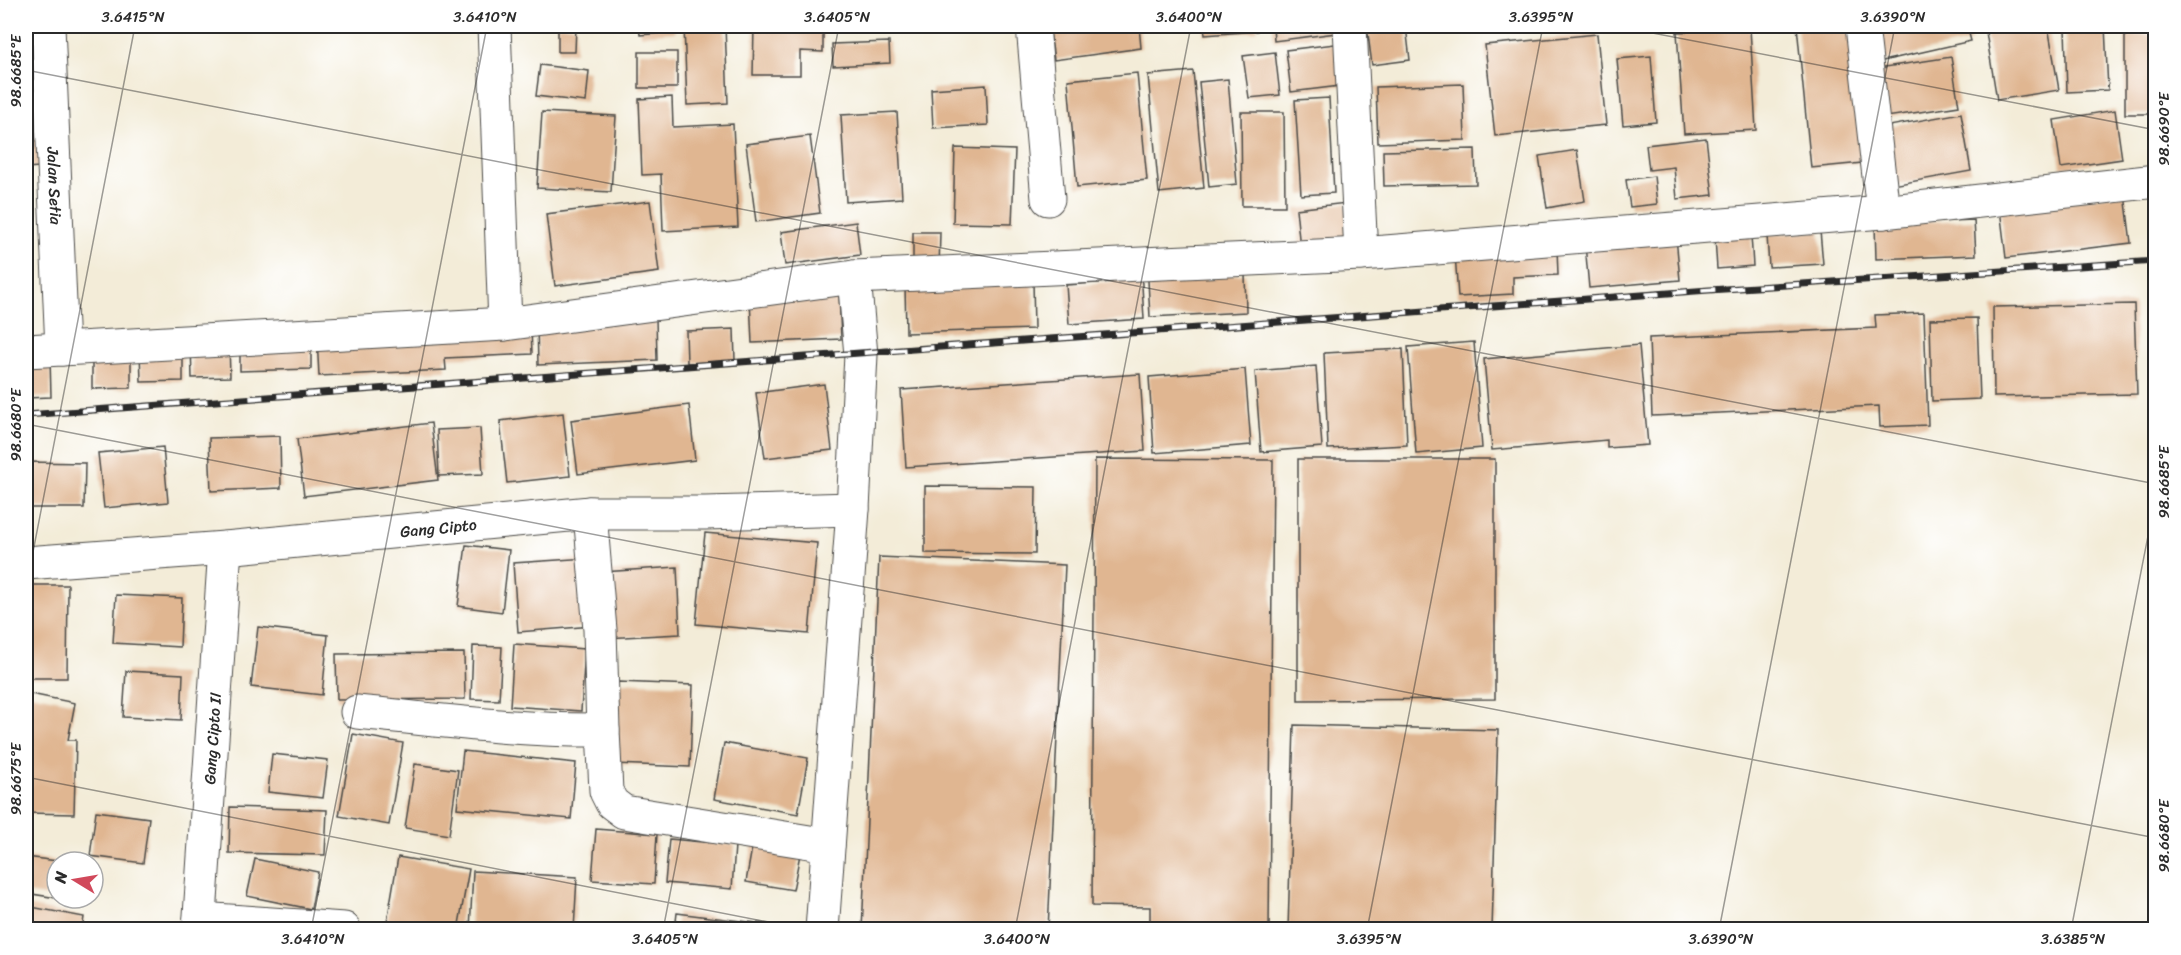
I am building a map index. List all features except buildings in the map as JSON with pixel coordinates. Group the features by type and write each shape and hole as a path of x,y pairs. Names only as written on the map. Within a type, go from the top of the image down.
{"street":[{"name":"Jalan Setia","path":"48,26 62,349"},
{"path":"494,26 505,324"},
{"path":"1033,26 1048,199"},
{"path":"1350,26 1360,254"},
{"path":"1862,26 1883,212"},
{"path":"26,351 505,324 854,277 1360,254 1883,212 2156,180"},
{"path":"822,930 853,509 861,355 854,277"},
{"name":"Gang Cipto","path":"26,563 225,548 590,513 853,509"},
{"path":"590,513 600,630 606,791 612,803 624,812 828,845"},
{"name":"Gang Cipto II","path":"200,924 225,548"},
{"path":"357,711 494,726 603,730"},
{"path":"200,924 344,929"}],"railway":[{"path":"26,415 1709,290 2156,261"}]}
